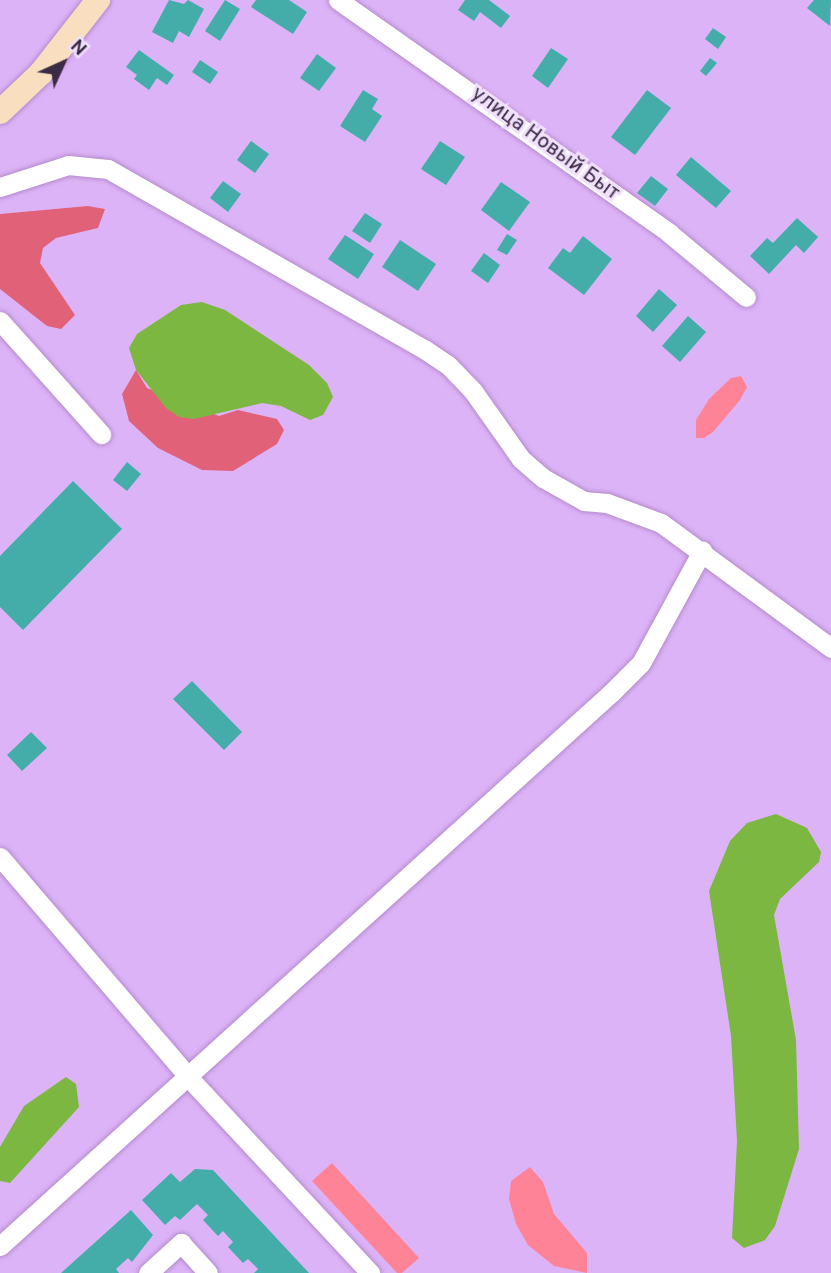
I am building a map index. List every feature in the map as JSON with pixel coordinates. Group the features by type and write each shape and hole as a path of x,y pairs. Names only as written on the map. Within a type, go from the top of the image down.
{"main road":[{"path":"0,111 41,73 98,0"}],"street":[{"name":"улица Новый Быт","path":"338,0 669,233 746,297"},
{"path":"0,187 68,165 108,169 448,365 521,459 543,478 584,501 620,507 661,523 831,648"},
{"path":"0,321 101,434"},
{"path":"0,1246 190,1079 641,663 702,551"},
{"path":"0,857 190,1079 370,1273"},
{"path":"148,1273 181,1243 208,1273"}],"shaded area":[{"path":"88,206 105,209 98,228 56,238 43,248 40,263 75,315 61,329 47,326 0,289 0,214"},
{"path":"202,302 225,310 309,365 327,383 333,397 323,415 310,420 281,406 262,403 194,419 179,417 166,408 136,370 129,348 137,334 181,305"},
{"path":"136,370 147,388 219,416 238,410 277,419 284,430 277,444 233,471 202,470 158,448 129,421 122,394"},
{"path":"741,376 747,387 740,400 713,432 704,438 696,438 696,420 709,399 731,378"},
{"path":"776,814 807,828 821,852 819,862 780,899 774,915 796,1040 799,1149 775,1226 765,1240 744,1248 732,1238 737,1141 731,1036 709,891 730,841 747,823"},
{"path":"66,1077 76,1084 79,1107 10,1183 0,1181 0,1147 24,1106"},
{"path":"332,1163 419,1258 402,1273 397,1273 312,1181"},
{"path":"530,1167 543,1182 554,1214 587,1253 587,1273 554,1266 528,1245 516,1224 509,1199 511,1181"}],"building":[{"path":"169,0 184,4 188,0 204,9 189,37 179,31 173,43 152,32"},
{"path":"225,0 240,9 220,41 205,31"},
{"path":"256,0 289,0 307,12 293,34 251,7"},
{"path":"465,0 489,0 510,16 501,28 480,12 474,21 458,10"},
{"path":"814,0 831,0 830,26 807,8"},
{"path":"713,28 726,37 718,49 705,39"},
{"path":"551,48 568,59 548,88 532,76"},
{"path":"139,50 174,75 167,85 157,78 149,90 134,79 137,75 126,67"},
{"path":"317,54 336,68 319,91 300,78"},
{"path":"710,58 717,63 706,76 700,71"},
{"path":"200,60 218,72 210,84 192,72"},
{"path":"363,90 378,99 372,109 382,116 365,142 340,126"},
{"path":"647,90 671,108 635,155 611,137"},
{"path":"251,141 269,154 255,173 237,160"},
{"path":"440,141 465,157 446,185 421,169"},
{"path":"691,157 731,191 716,208 676,175"},
{"path":"651,176 668,189 655,206 637,193"},
{"path":"223,181 241,194 228,212 210,198"},
{"path":"501,182 530,202 509,231 481,210"},
{"path":"365,213 382,224 370,243 352,231"},
{"path":"797,218 818,237 804,253 796,245 769,274 750,256 767,238 773,243"},
{"path":"507,234 517,240 507,255 497,250"},
{"path":"345,235 374,254 358,279 328,259"},
{"path":"583,236 612,259 584,295 548,268 563,248 570,253"},
{"path":"400,240 436,264 418,291 382,267"},
{"path":"484,253 500,265 488,283 471,271"},
{"path":"659,289 677,305 653,332 636,316"},
{"path":"688,316 706,332 680,362 662,346"},
{"path":"127,462 141,474 127,491 113,480"},
{"path":"73,481 122,529 23,630 0,607 0,556"},
{"path":"192,681 242,732 224,750 173,699"},
{"path":"31,732 47,748 22,771 7,755"},
{"path":"195,1169 213,1170 309,1273 254,1273 258,1269 248,1259 243,1263 228,1247 233,1242 223,1231 218,1236 203,1220 208,1215 197,1204 180,1220 175,1216 165,1225 142,1200 171,1173 180,1182"},
{"path":"131,1210 153,1235 132,1262 128,1258 116,1269 119,1273 61,1273"}]}
